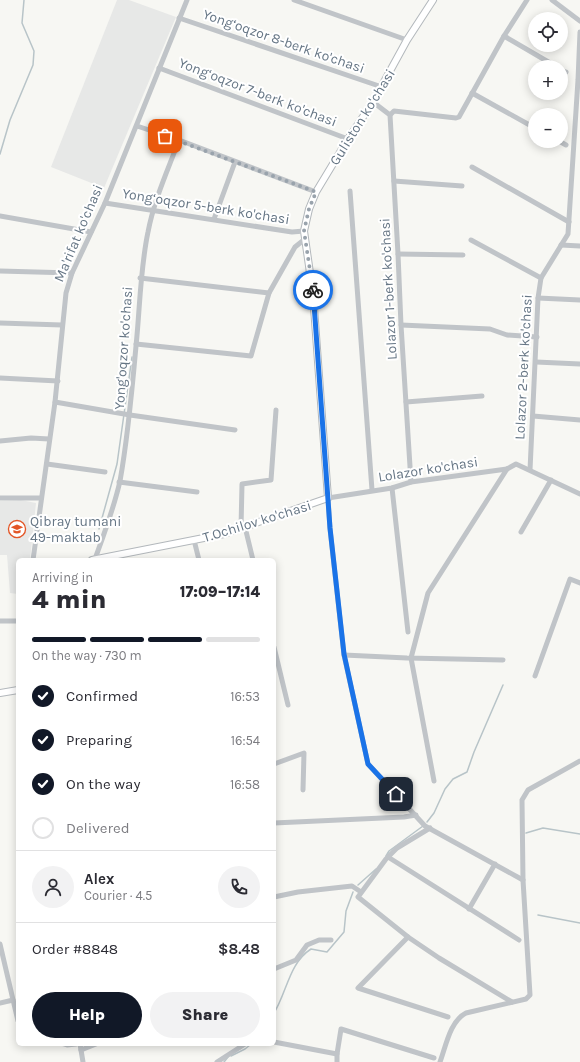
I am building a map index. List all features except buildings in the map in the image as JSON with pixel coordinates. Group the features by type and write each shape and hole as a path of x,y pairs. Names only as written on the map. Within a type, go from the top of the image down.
{"main road":[{"name":"Guliston ko'chasi","path":"328,498 313,294 304,231 309,209 316,192 348,138 373,102 432,0"},
{"name":"T.Ochilov ko'chasi","path":"110,558 224,534 328,498"},
{"path":"0,693 16,690"}],"street":[{"name":"Ma'rifat ko'chasi","path":"33,558 58,381 66,293 72,273 105,203 187,0"},
{"path":"294,0 408,40"},
{"path":"373,102 390,115 394,111 456,118 460,115 504,36 527,0"},
{"path":"552,0 580,21"},
{"name":"Yong‘oqzor 8-berk ko'chasi","path":"179,18 382,87"},
{"name":"Lolazor 2-berk ko'chasi","path":"530,470 538,298 541,278 568,234 580,32"},
{"path":"504,36 545,60"},
{"name":"Yong‘oqzor 7-berk ko'chasi","path":"159,68 348,138"},
{"path":"472,93 528,124"},
{"name":"Lolazor 1-berk ko'chasi","path":"390,115 411,482"},
{"path":"137,126 179,140 316,192"},
{"name":"Yong'oqzor ko'chasi","path":"95,558 109,520 119,482 130,415 140,278 147,232 153,210 179,140"},
{"path":"214,219 235,162"},
{"path":"472,167 569,222"},
{"path":"394,181 462,186"},
{"path":"350,191 372,490"},
{"name":"Yong‘oqzor 5-berk ko'chasi","path":"105,203 292,232 304,231"},
{"path":"0,216 91,232"},
{"path":"136,344 250,356 269,293 295,247 305,240"},
{"path":"471,240 541,278"},
{"path":"561,245 580,246"},
{"path":"398,254 463,255"},
{"path":"0,271 72,273"},
{"path":"140,278 269,293"},
{"path":"538,298 580,300"},
{"path":"0,323 62,325"},
{"path":"401,325 490,329 507,335 537,337"},
{"path":"536,362 580,364"},
{"path":"0,378 58,381"},
{"path":"406,402 482,396"},
{"path":"55,402 130,415 235,430"},
{"path":"252,558 243,528 242,484 271,480 276,410"},
{"path":"533,416 580,420"},
{"path":"0,441 31,438 49,439"},
{"path":"47,464 105,472"},
{"name":"Lolazor ko'chasi","path":"328,498 392,488 411,482 507,469 516,464 530,470"},
{"path":"434,781 410,658 428,593 507,469"},
{"path":"530,470 580,494"},
{"path":"521,532 551,480"},
{"path":"119,482 196,492"},
{"path":"392,488 408,632"},
{"path":"0,498 41,498"},
{"path":"328,498 330,536 344,654 368,764 425,826 523,880"},
{"path":"194,540 198,558"},
{"path":"535,676 570,579 580,583"},
{"path":"0,621 16,621"},
{"path":"276,654 288,705"},
{"path":"344,654 410,658 503,660"},
{"path":"276,763 304,753 303,790"},
{"path":"440,1062 459,1017 466,1013 526,999 530,995 523,880 522,800 528,790 580,761"},
{"path":"276,823 404,817 416,815"},
{"path":"430,828 397,848 388,857 358,897 408,937 439,958 512,1002"},
{"path":"388,857 519,940"},
{"path":"469,909 495,864"},
{"path":"276,897 298,892 352,886 361,892"},
{"path":"408,937 358,988 448,1016"},
{"path":"276,968 296,960 307,945 319,940 331,940"},
{"path":"0,944 16,1012"},
{"path":"0,1003 13,1000"},
{"path":"337,1062 341,1029 434,1058"},
{"path":"276,1042 337,1054"},
{"path":"80,1046 83,1062"},
{"path":"81,1050 91,1046"},
{"path":"217,1062 242,1046"}],"shaded area":[{"path":"117,0 129,0 176,17 104,188 51,167"},
{"name":"Qibray tumani 49-maktab","path":"21,500 36,503 30,558 16,558 16,594 10,593 7,555 0,555 0,501"}],"waterway":[{"path":"0,154 10,120 33,65 34,51 22,23 24,0"},
{"path":"99,529 117,464 132,357"},
{"path":"427,822 434,813 445,789 453,779 467,772 503,685"},
{"path":"386,856 389,851 423,826"},
{"path":"526,833 543,828 580,834"},
{"path":"358,885 376,869"},
{"path":"276,1009 293,970 304,955 311,949 327,952 344,932 346,911 353,892"},
{"path":"538,915 580,923"},
{"path":"231,1056 249,1046"},
{"path":"224,1062 228,1057"}],"way so far":[{"path":"165,136 193,145 316,192 309,209 304,231 313,290"}],"place":[{"name":"Qibray tumani 49-maktab","path":"17,529"}],"route":[{"path":"313,290 330,528 344,654 368,764 396,794"}]}
